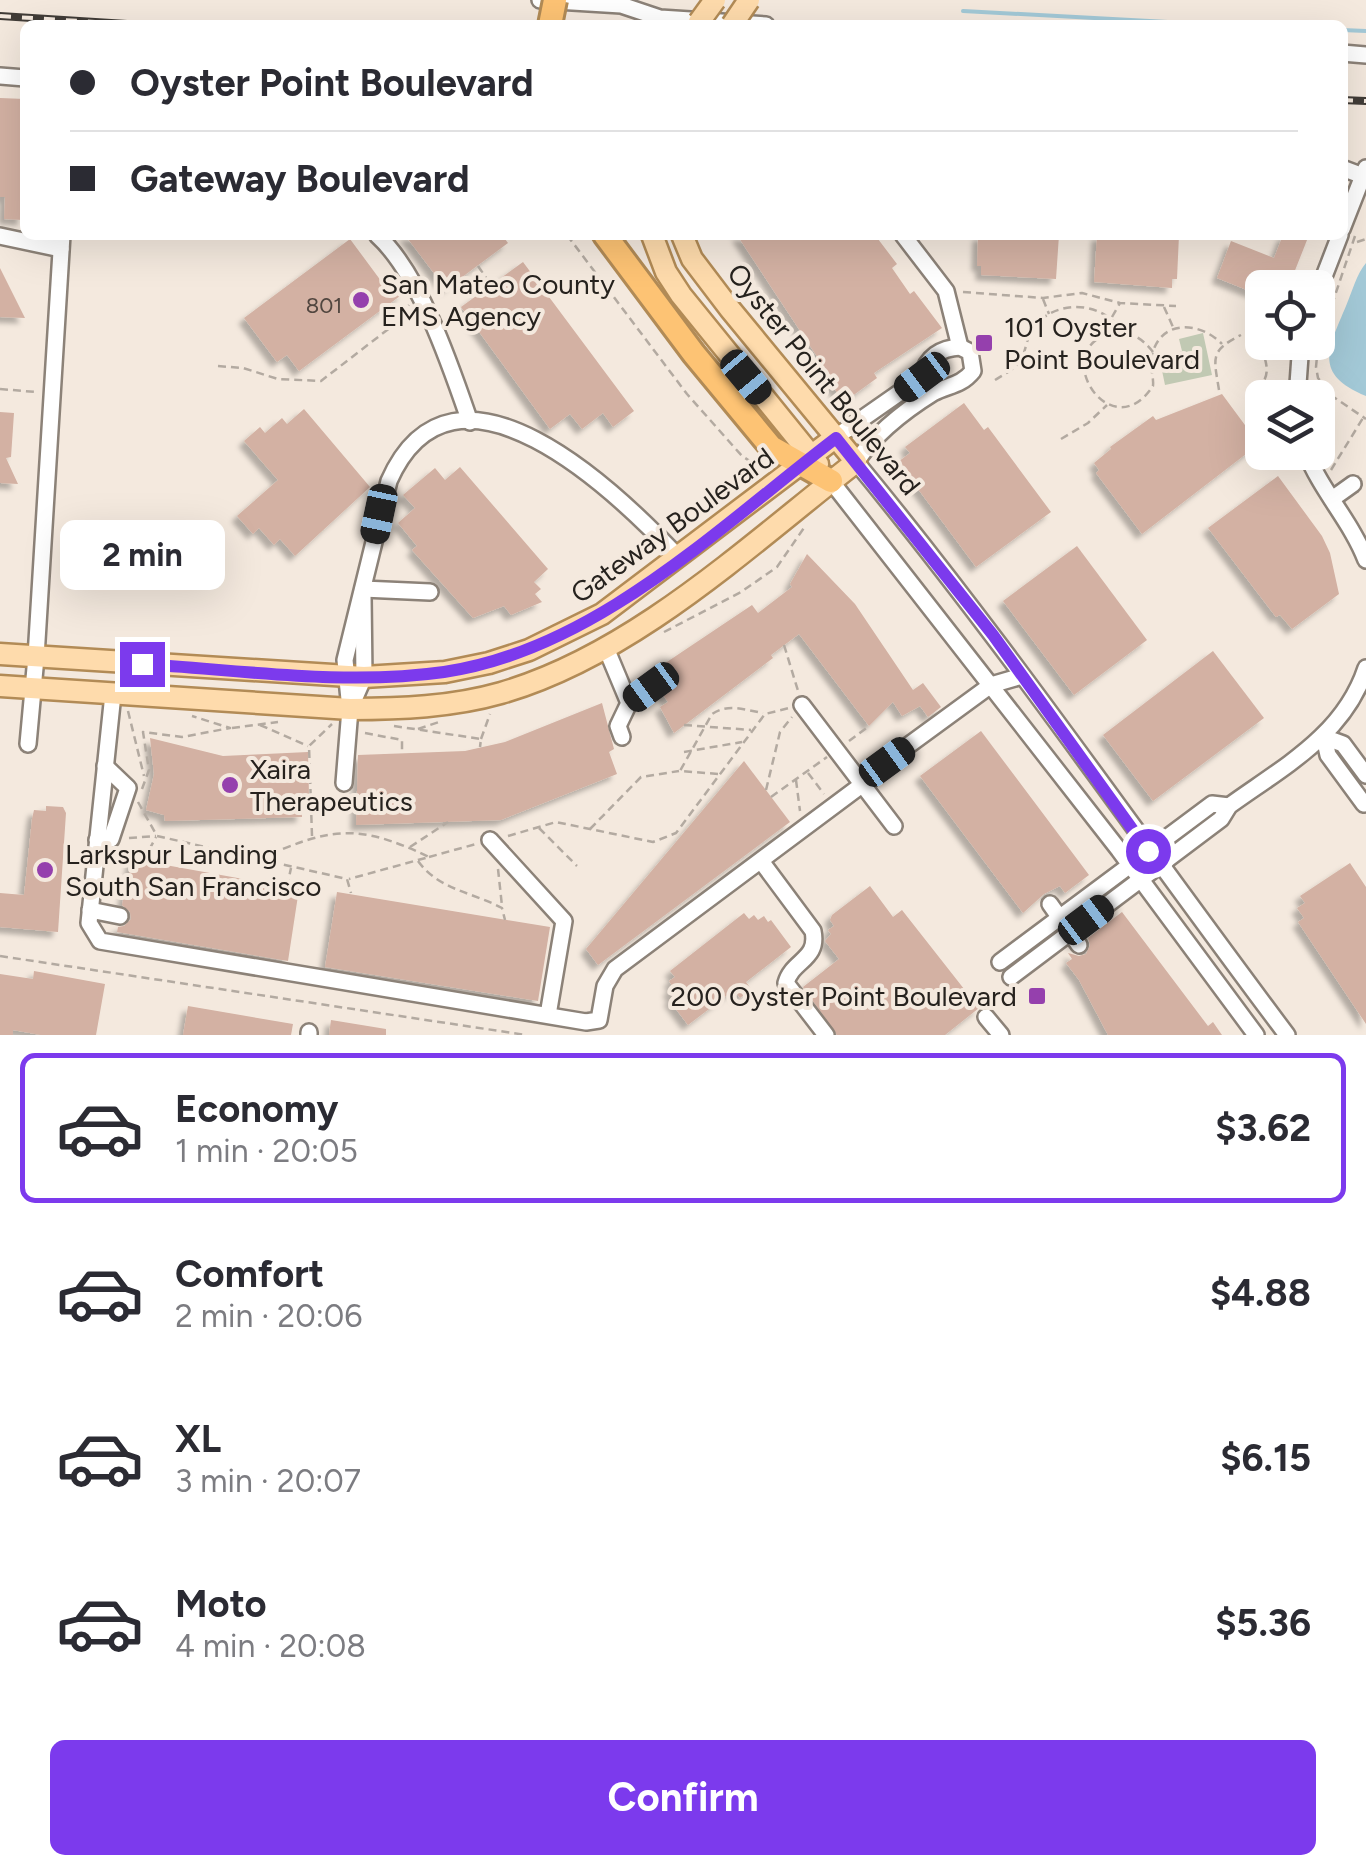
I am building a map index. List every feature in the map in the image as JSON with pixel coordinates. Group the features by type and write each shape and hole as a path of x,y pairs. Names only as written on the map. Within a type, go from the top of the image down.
{"highway":[{"path":"609,240 675,331 772,447 807,460 831,481"}],"main road":[{"name":"Oyster Point Boulevard","path":"654,240 666,272 681,295 807,460"},
{"name":"Oyster Point Boulevard","path":"684,240 692,259 730,310 856,462"},
{"name":"Gateway Boulevard","path":"0,654 354,677 446,672 530,650 602,614 836,438"},
{"path":"0,686 343,715 450,704 497,694 541,680 606,648 665,610 856,462"}],"street":[{"path":"540,0 620,6 660,18 690,20"},
{"path":"1348,235 1364,172"},
{"path":"382,240 442,341 470,422"},
{"path":"908,240 947,278 960,347"},
{"path":"1330,270 1345,240"},
{"path":"28,744 62,242"},
{"path":"836,438 922,377 937,353 960,347 970,352 974,371 959,384 936,391 872,439 856,462"},
{"path":"922,377 925,385 936,391"},
{"path":"344,783 343,715 354,677 352,620 363,589 379,514 398,461 428,431 470,422 515,430 583,467 679,558"},
{"name":"Oyster Point Boulevard","path":"856,462 982,620 1148,851 1287,1035"},
{"path":"1314,470 1357,536 1366,560"},
{"path":"831,481 1141,879 1256,1035"},
{"path":"1332,498 1353,484"},
{"path":"363,589 430,592"},
{"path":"606,648 628,703 622,733"},
{"path":"1010,977 1074,939 1141,879 1221,819 1229,806 1324,737 1344,712 1366,668"},
{"path":"887,762 991,685 1022,676"},
{"path":"628,703 651,687"},
{"path":"119,699 105,766 104,840 89,923 94,936 110,945 586,1022 599,1020 606,986 615,969 863,784"},
{"path":"802,704 894,826"},
{"path":"1324,737 1343,744 1366,775"},
{"path":"1324,737 1328,756 1364,804"},
{"path":"104,840 128,788 105,766"},
{"path":"1000,962 1055,911 1130,865 1212,804 1229,806"},
{"path":"492,844 564,921 548,981 548,1015"},
{"path":"761,861 813,931 816,943 812,954 789,972 786,982 826,1035"},
{"path":"90,910 120,916"},
{"path":"1055,911 1074,939"},
{"path":"986,1017 1001,1035"}],"path":[{"path":"1348,235 1366,240"},
{"path":"571,240 687,394 742,456 759,467"},
{"path":"1318,480 1330,471 1365,419 1332,396 1318,378 1316,367 1347,240"},
{"path":"478,266 491,285"},
{"path":"963,292 1043,298 1082,292 1120,303 1176,306"},
{"path":"1043,298 1049,314"},
{"path":"218,366 242,368 278,380 321,381 391,327 407,306 420,300"},
{"path":"1111,318 1120,303"},
{"path":"1164,305 1174,329"},
{"path":"995,380 1022,359 1028,335 1049,314 1065,308 1083,307 1111,318 1123,332 1140,338 1153,352"},
{"path":"1123,332 1094,343 1084,362 1091,392 1108,404 1130,405 1148,394 1155,382 1151,372 1153,352 1162,337 1174,329 1202,328 1222,344"},
{"path":"1219,390 1214,359 1222,344 1241,334"},
{"path":"0,389 52,394"},
{"path":"1061,439 1088,423 1108,404"},
{"path":"659,635 741,592 777,568 812,515"},
{"path":"784,645 802,704"},
{"path":"119,699 145,780"},
{"path":"480,747 494,703"},
{"path":"680,771 712,714 720,708 765,714 802,704"},
{"path":"766,790 780,732 802,704"},
{"path":"104,840 157,836 347,879 429,856 492,844 556,822 653,842 676,833 765,714"},
{"path":"312,836 309,746 343,715"},
{"path":"157,836 138,803 148,770 143,732 182,737 230,728 194,716"},
{"path":"259,724 309,746"},
{"path":"383,724 480,739"},
{"path":"684,725 752,730"},
{"path":"771,798 869,726"},
{"path":"363,732 402,740 402,753"},
{"path":"684,752 743,742"},
{"path":"660,772 661,764"},
{"path":"589,829 641,776 680,771 718,774"},
{"path":"808,771 827,798"},
{"path":"796,780 802,817"},
{"path":"409,848 448,822"},
{"path":"538,827 578,866"},
{"path":"258,859 312,836 346,832 386,838 429,856"},
{"path":"676,833 679,838"},
{"path":"143,861 157,836"},
{"path":"492,844 505,920"},
{"path":"418,860 440,883 502,908"},
{"path":"287,887 291,867"},
{"path":"347,879 351,894"},
{"path":"435,890 440,883"},
{"path":"0,956 526,1035"}],"green space":[{"path":"1203,333 1212,375 1165,385 1159,356 1182,351 1179,339"}],"water":[{"path":"1366,263 1366,396 1338,379 1329,360 1335,360 1335,332"}],"building":[{"path":"0,98 20,99 20,220 4,219 5,197 0,197"},
{"path":"349,240 387,289 404,293 299,371 287,355 277,362 244,318"},
{"path":"409,240 506,240 508,243 446,289"},
{"path":"740,240 879,240 897,264 892,268 910,294 914,291 942,328 874,373 877,378 844,402 814,361 818,358"},
{"path":"978,240 1059,240 1056,279 981,275 981,266 977,266"},
{"path":"1097,240 1179,240 1177,279 1172,279 1172,288 1094,282"},
{"path":"1281,240 1307,240 1295,270 1245,270 1245,289 1217,278 1231,241 1274,258"},
{"path":"523,262 634,411 613,427 603,413 582,429 570,414 550,429 461,307"},
{"path":"0,268 25,318 0,317"},
{"path":"1222,394 1245,425 1245,455 1142,534 1096,473 1099,470 1094,463 1153,416 1156,420"},
{"path":"964,403 984,430 988,427 1051,512 976,567 898,462 910,453 905,447"},
{"path":"304,409 370,487 295,556 280,539 274,545 259,528 253,534 237,516 278,480 244,441 260,427 265,433 282,418 287,424"},
{"path":"0,412 14,413 11,457 6,458 18,484 0,483"},
{"path":"460,467 548,569 534,582 541,589 535,594 542,602 511,615 504,606 473,618 412,550 417,546 398,523 415,508 403,495 435,468 445,480"},
{"path":"1278,476 1322,536 1339,594 1292,629 1280,615 1276,617 1208,528"},
{"path":"1077,546 1147,640 1074,695 1003,601"},
{"path":"807,554 855,604 913,690 923,683 941,707 928,717 920,706 902,716 893,702 869,726 799,634 674,733 660,707 668,702 661,692 661,681 649,674 752,605 758,613 792,587 790,584"},
{"path":"1213,651 1264,718 1153,801 1103,735"},
{"path":"602,703 614,749 609,752 617,774 501,820 356,825 358,755 465,751 505,742"},
{"path":"981,731 1089,875 1065,893 1060,886 1044,894 1023,913 920,776"},
{"name":"Xaira Therapeutics","path":"150,738 223,756 308,752 309,796 301,796 302,817 165,821 164,815 146,810 154,774"},
{"path":"744,761 790,822 598,965 586,949"},
{"name":"Larkspur Landing South San Francisco","path":"46,806 63,807 66,813 58,932 0,927 0,893 24,895 34,810 46,811"},
{"path":"132,859 299,889 288,961 117,932 131,919 122,905"},
{"path":"1350,863 1366,887 1366,1024 1298,922 1304,918 1297,908 1305,903 1300,896"},
{"path":"870,886 893,917 902,910 979,1008 945,1035 837,1035 803,987 839,959 825,941 831,934 828,930 834,926 832,915"},
{"path":"337,892 550,927 538,1001 325,967"},
{"path":"1122,912 1208,1026 1213,1022 1222,1035 1108,1035 1066,963 1072,959 1068,953 1086,954 1088,938"},
{"path":"744,913 749,919 754,915 758,920 764,916 768,922 771,920 791,947 746,982 751,989 740,998 734,990 688,1025 669,1000 673,997 668,991 673,987 669,981 675,977 670,971"},
{"path":"34,971 105,984 96,1035 41,1035 13,1030 13,1035 0,1035 0,974 33,979"},
{"path":"188,1006 293,1024 291,1035 183,1035"},
{"path":"331,1020 386,1029 386,1035 329,1035"}],"waterway":[{"path":"963,11 1130,20"},
{"path":"1348,30 1366,31"}],"railway":[{"path":"0,16 64,20"},
{"path":"1348,100 1366,101"}],"place":[{"name":"San Mateo County EMS Agency","path":"361,300"},
{"name":"101 Oyster Point Boulevard","path":"984,343"},
{"name":"Xaira Therapeutics","path":"230,785"},
{"name":"Larkspur Landing South San Francisco","path":"45,870"},
{"name":"200 Oyster Point Boulevard","path":"1037,996"}],"route":[{"path":"142,664 336,676 404,676 446,672 530,650 602,614 836,438 993,635 1148,851"}]}
